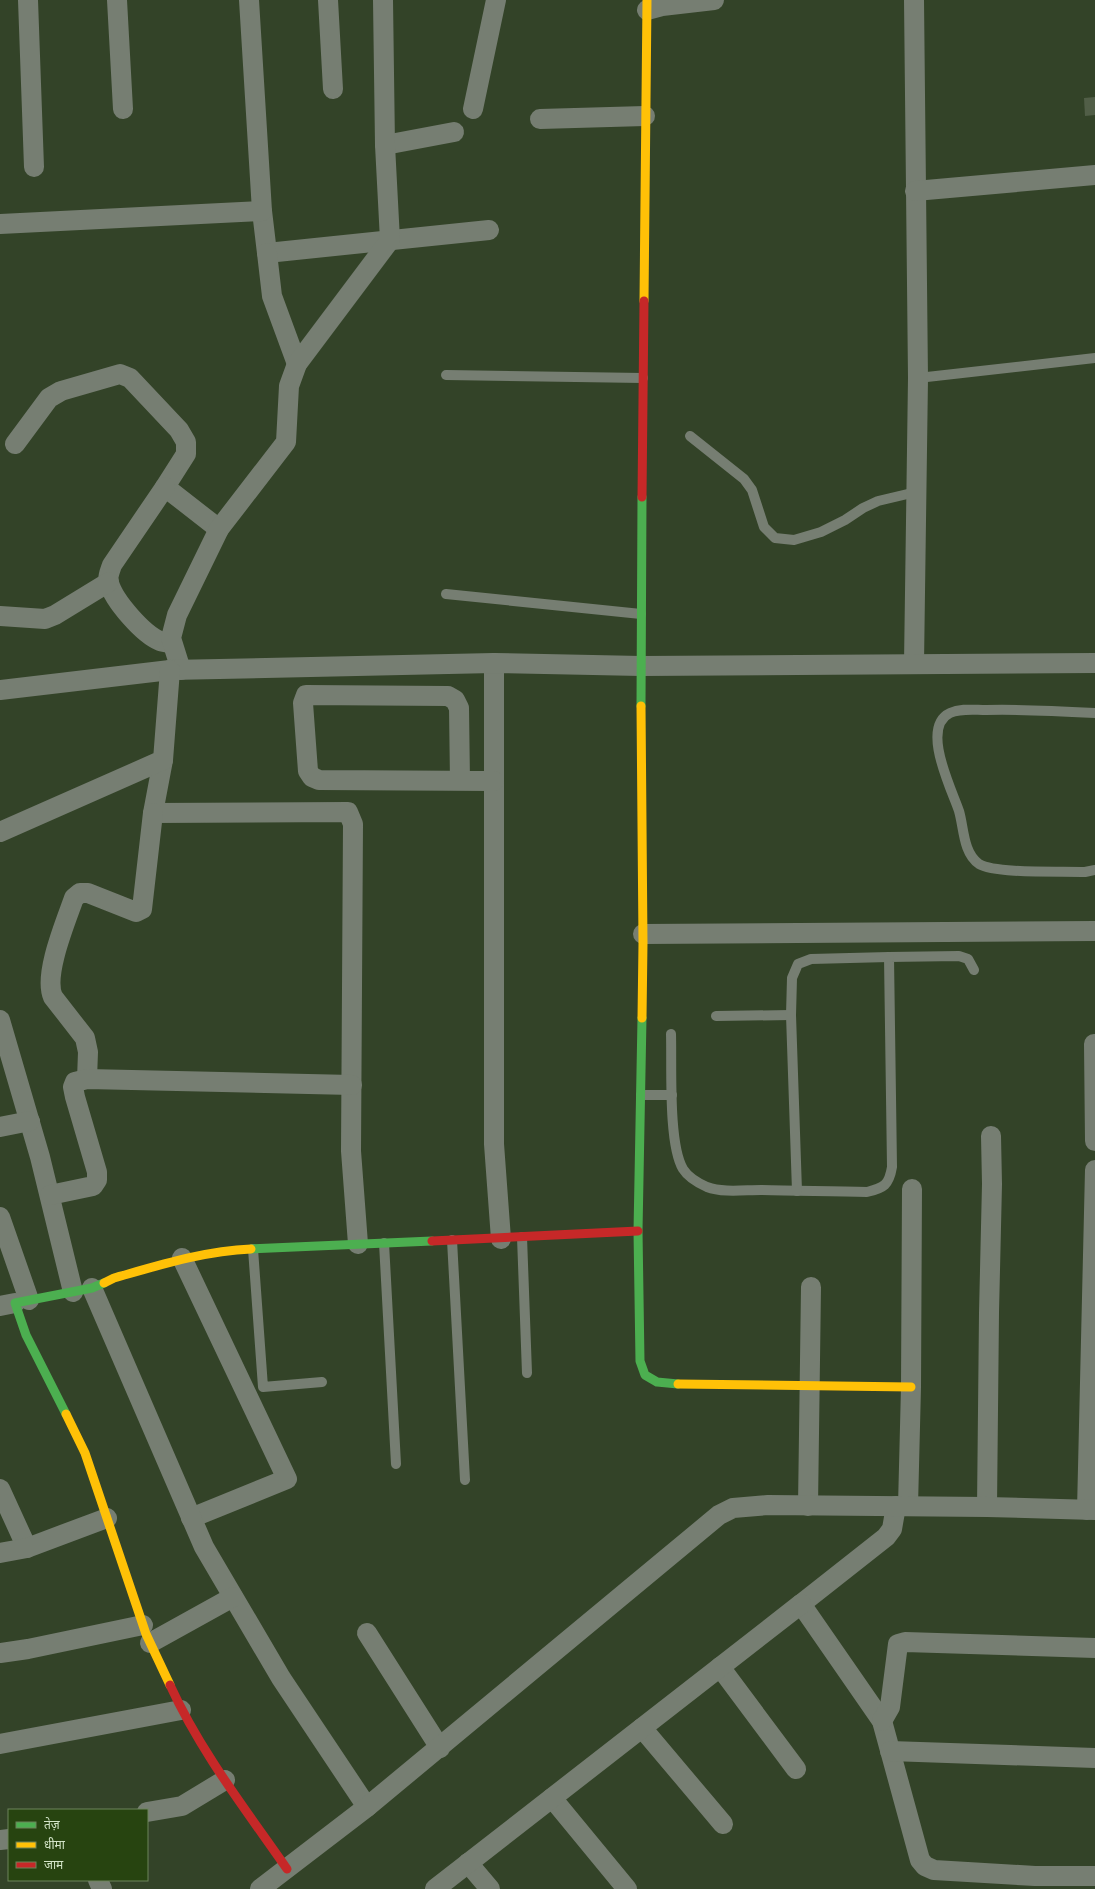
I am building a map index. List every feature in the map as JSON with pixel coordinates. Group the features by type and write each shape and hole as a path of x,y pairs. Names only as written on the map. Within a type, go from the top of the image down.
{"street":[{"path":"28,0 34,167"},
{"path":"117,0 123,109"},
{"path":"249,0 262,211 272,296 297,364"},
{"path":"328,0 333,89"},
{"path":"87,1078 88,1044 53,997 50,990 50,981 59,943 74,898 80,893 88,893 136,912 142,909 153,813 163,760 175,670 170,638 177,616 219,529 286,442 289,386 297,364 390,240 385,146 383,0"},
{"path":"473,109 496,0"},
{"path":"714,0 662,6 647,5 641,614 643,934 638,1231 640,1361 645,1375 657,1382 683,1385 911,1387"},
{"path":"914,0 914,191 918,378 914,664"},
{"path":"540,119 645,116"},
{"path":"385,146 454,132"},
{"path":"914,191 1095,175"},
{"path":"0,224 262,211"},
{"path":"267,253 489,230"},
{"path":"15,444 49,398 61,391 120,374 130,378 179,430 186,442 186,454 112,565 108,574 108,582 125,611 159,641 172,644"},
{"path":"165,487 219,529"},
{"path":"0,616 45,619 55,615 108,582"},
{"path":"0,690 175,670 494,663 641,666 1095,663"},
{"path":"494,663 494,1144 501,1238"},
{"path":"460,781 459,708 455,700 448,696 306,695 303,703 308,771 312,778 319,780 460,781 494,781"},
{"path":"0,832 163,760"},
{"path":"153,813 348,812 353,824 352,1151 358,1244"},
{"path":"643,934 1095,931"},
{"path":"0,1020 50,1195 83,1290 204,1547 281,1678 367,1807"},
{"path":"1094,1044 1095,1141"},
{"path":"50,1195 93,1186 97,1180 97,1172 73,1087 75,1082 87,1078 352,1085"},
{"path":"0,1127 30,1121"},
{"path":"987,1506 992,1184 990,1136"},
{"path":"260,1889 367,1807 440,1748 719,1515 733,1508 768,1505 987,1506 1091,1510 1095,1170"},
{"path":"435,1889 720,1668 886,1537 892,1529 902,1506 911,1387 912,1189"},
{"path":"0,1217 14,1303 26,1335 85,1453 146,1634 182,1710 225,1780 287,1869"},
{"path":"14,1303 83,1290 114,1278 182,1258 229,1250 638,1231"},
{"path":"182,1258 287,1479 191,1518"},
{"path":"808,1506 811,1287"},
{"path":"0,1489 27,1548"},
{"path":"0,1553 27,1548 107,1518"},
{"path":"0,1653 146,1634 233,1597"},
{"path":"801,1604 882,1722 920,1860 925,1866 934,1870 1034,1882 1095,1876"},
{"path":"367,1633 440,1748"},
{"path":"882,1722 890,1707 898,1644 905,1642 1095,1648"},
{"path":"720,1668 796,1768"},
{"path":"0,1744 182,1710"},
{"path":"642,1728 723,1824"},
{"path":"890,1751 1095,1758"},
{"path":"148,1812 182,1806 225,1780"},
{"path":"552,1798 627,1889"},
{"path":"468,1864 490,1889"}],"lane":[{"path":"918,378 1095,358"},
{"path":"446,375 643,378"},
{"path":"690,436 744,479 752,490 764,527 775,538 794,540 815,534 878,501 916,492"},
{"path":"446,594 641,614"},
{"path":"1095,713 960,710 949,714 943,719 937,731 938,748 941,761 960,813 969,852 980,864 1001,870 1095,870"},
{"path":"797,1191 791,1015 792,978 798,964 811,959 959,956 968,959 974,970"},
{"path":"671,1034 672,1095 677,1156 683,1169 691,1178 707,1187 731,1190 867,1192 881,1188 890,1178 892,1167 889,957"},
{"path":"716,1016 791,1015"},
{"path":"641,1095 672,1095"},
{"path":"522,1237 527,1373"},
{"path":"452,1240 465,1480"},
{"path":"384,1243 396,1464"},
{"path":"253,1249 263,1387 322,1382"}],"building":[{"path":"1095,97 1095,115 1085,116 1084,98"}],"traffic: fast":[{"path":"641,706 642,497"},
{"path":"642,1018 638,1231 640,1361 645,1375 657,1382 678,1384"},
{"path":"251,1249 432,1241"},
{"path":"66,1414 26,1335 15,1303 92,1288 104,1283"}],"traffic: slow":[{"path":"644,301 647,0"},
{"path":"641,706 643,943 642,1018"},
{"path":"104,1283 114,1278 182,1259 234,1250 251,1249"},
{"path":"678,1384 911,1387"},
{"path":"66,1414 85,1453 146,1634 170,1685"}],"traffic: jam":[{"path":"642,497 644,301"},
{"path":"432,1241 638,1231"},
{"path":"170,1685 209,1757 287,1869"}]}
